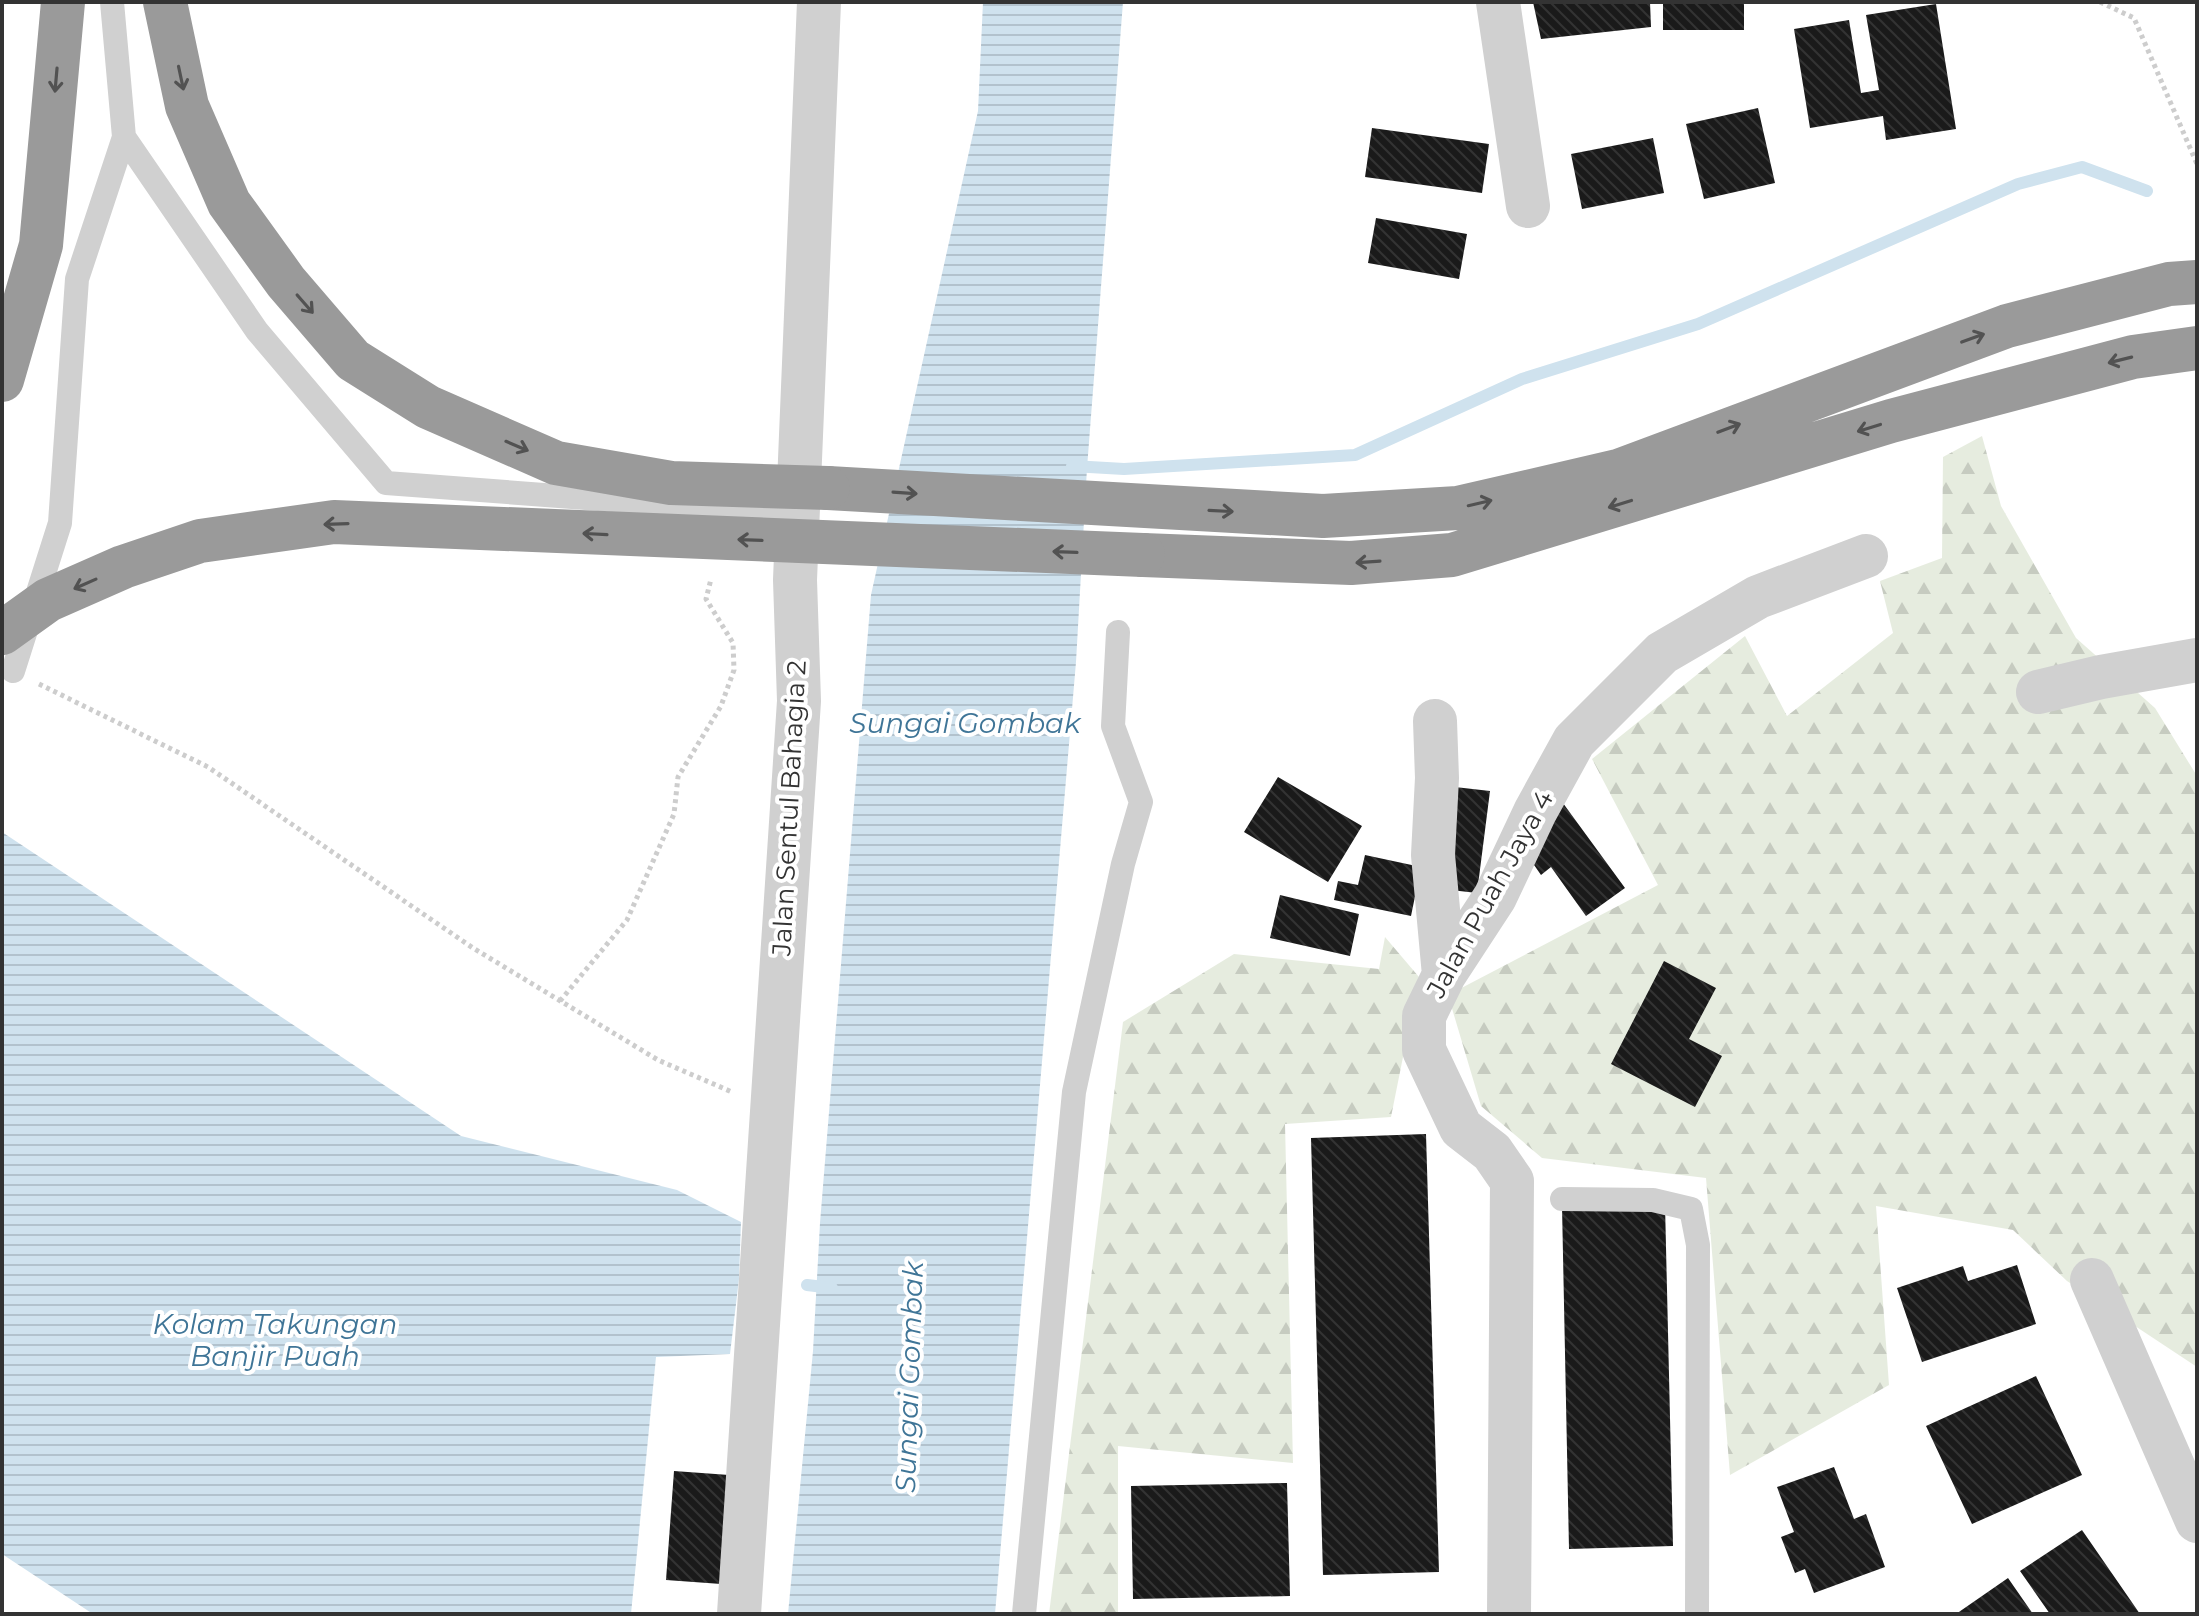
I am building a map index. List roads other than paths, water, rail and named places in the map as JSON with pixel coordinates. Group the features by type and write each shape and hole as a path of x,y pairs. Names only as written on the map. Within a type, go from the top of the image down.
{"highway":[{"path":"2,380 41,245 63,2"},
{"path":"165,2 187,106 229,203 286,282 353,360 428,407 556,463 671,483 828,488 1323,516 1458,508 1618,471 2007,326 2169,284 2197,282"},
{"path":"8,652 48,600 123,567 200,541 334,522 1351,563 1452,555 1904,417 2133,357 2197,348"}],"street":[{"name":"Jalan Sentul Bahagia 2","path":"739,1614 799,701 795,580 819,2"},
{"path":"1498,2 1528,206"},
{"name":"Jalan Puah Jaya 4","path":"1509,1614 1512,1181 1492,1152 1461,1128 1424,1050 1424,1016 1444,975 1495,897 1535,812 1574,741 1662,653 1758,597 1866,556"},
{"path":"2038,692 2197,660"},
{"path":"1435,721 1437,778 1433,855 1444,975"},
{"path":"2092,1280 2197,1521"}],"lane":[{"path":"8,652 60,523 77,279 124,137 112,2"},
{"path":"124,137 257,331 386,483 798,514"},
{"path":"1024,1614 1074,1092 1123,864 1141,802 1113,726 1118,632"},
{"path":"1562,1199 1653,1200 1691,1209 1698,1245 1697,1614"}],"water":[{"name":"Sungai Gombak","path":"983,2 1123,2 1087,468 1076,662 995,1614 788,1614 813,1351 820,1223 871,595 978,111"},
{"name":"Kolam Takungan Banjir Puah","path":"2,832 461,1136 677,1190 741,1222 739,1279 730,1354 656,1357 631,1614 93,1614 2,1554"}],"waterway":[{"path":"1072,466 1124,469 1355,455 1522,379 1698,324 2018,184 2082,167 2147,191"},
{"path":"807,1285 832,1288"}]}
